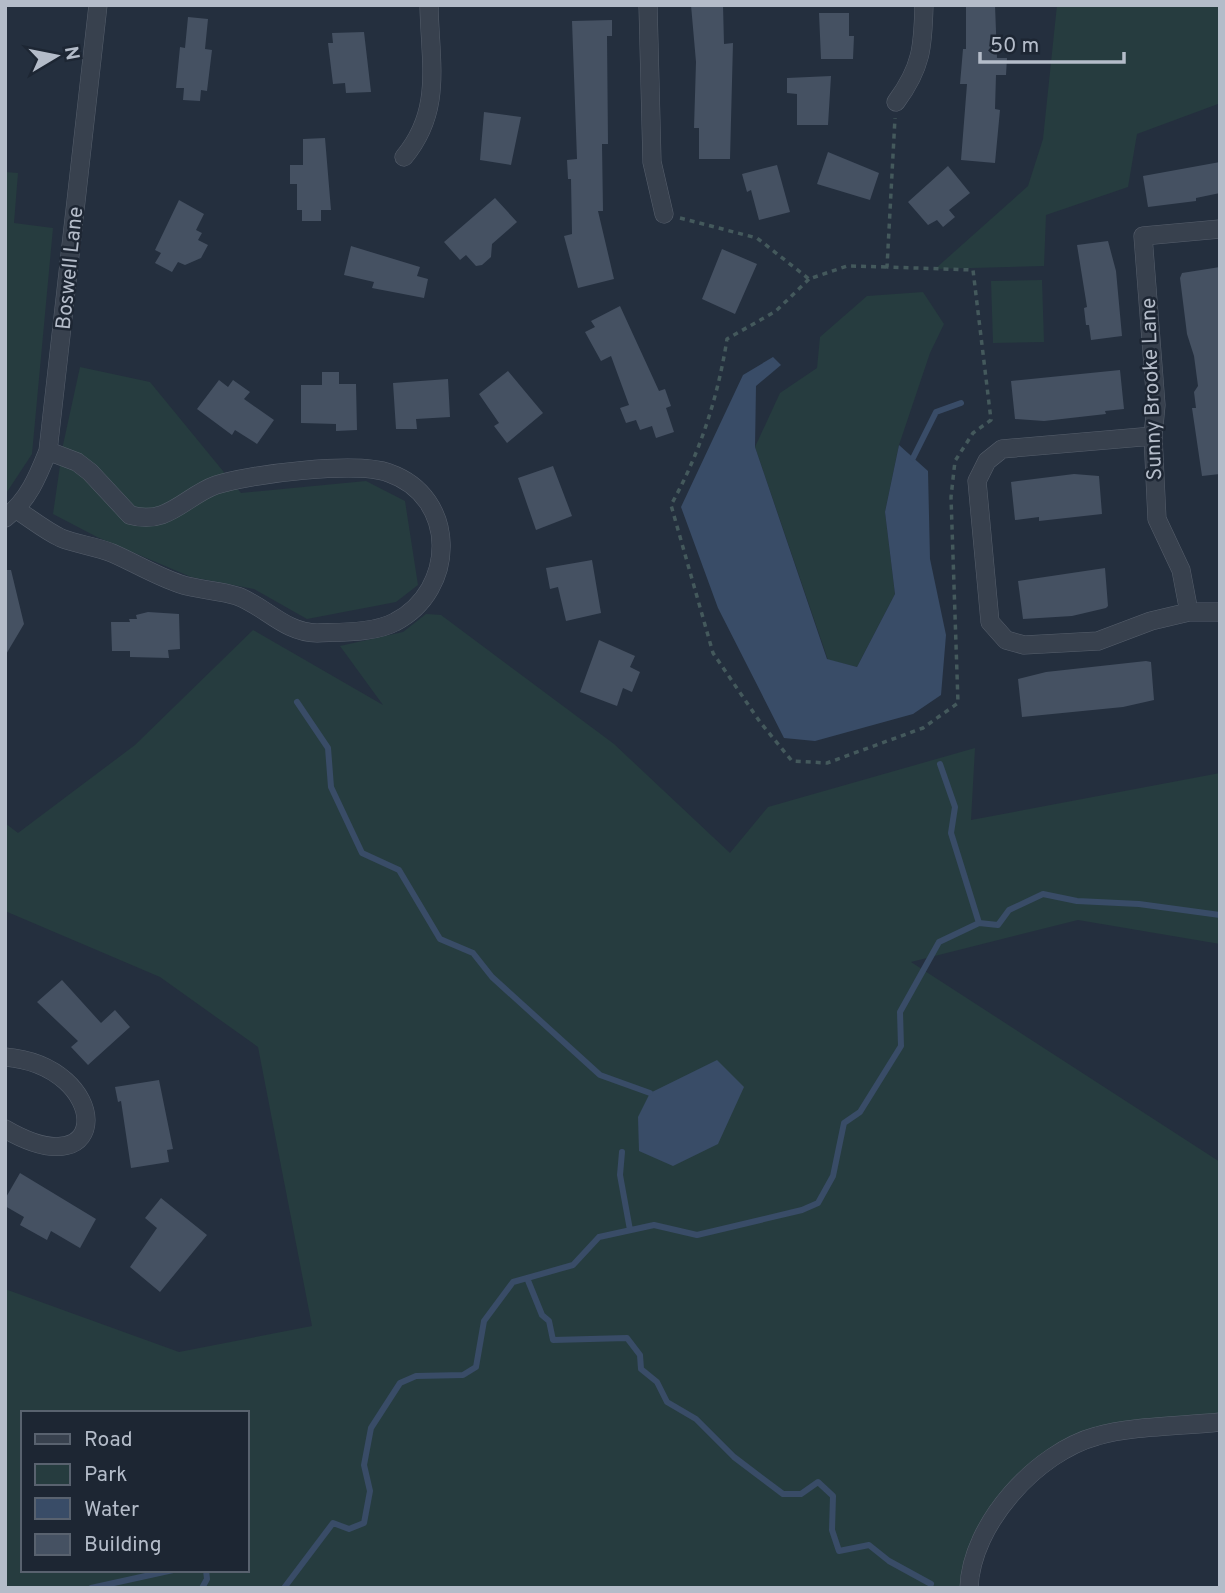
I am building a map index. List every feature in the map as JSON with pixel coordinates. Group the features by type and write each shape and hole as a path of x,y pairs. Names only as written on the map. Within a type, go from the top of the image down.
{"street":[{"name":"Boswell Lane","path":"11,514 36,481 48,451 98,5"},
{"path":"404,158 421,137 432,105 429,5"},
{"path":"649,5 652,162 664,214"},
{"path":"897,102 911,82 922,53 924,5"},
{"name":"Sunny Brooke Lane","path":"1189,612 1181,570 1157,519 1153,436 1156,405 1143,236 1220,229"},
{"path":"1153,436 1002,449 987,461 977,481 990,622 1006,640 1024,645 1098,641 1152,621 1189,612 1220,612"},
{"path":"11,514 60,538 110,552 180,584 236,596 294,630 315,633 393,624 411,612 429,594 438,574 443,551 435,514 410,484 390,473 368,468 335,469 234,480 212,486 172,510 140,518 130,515 76,462 48,451"},
{"path":"5,1056 29,1059 51,1068 72,1086 85,1103 87,1117 85,1132 77,1141 63,1149 47,1148 5,1129"},
{"path":"970,1588 978,1549 991,1519 1036,1469 1063,1449 1098,1435 1220,1422"}],"path":[{"path":"887,267 897,102"},
{"path":"664,214 757,238 809,279"},
{"path":"847,266 887,267 973,270 991,419 973,433 955,461 951,497 958,703 923,728 827,762 792,761 760,722 713,653 671,505 703,436 720,383 727,339 776,311 809,279 847,266"}],"green space":[{"path":"1057,5 1220,5 1218,104 1137,134 1128,187 1046,215 1044,266 935,269 1028,186 1043,139"},
{"path":"5,172 18,173 14,223 53,228 32,454 5,495"},
{"path":"1042,280 1044,342 993,343 991,281"},
{"path":"923,292 944,324 930,353 899,445 885,512 895,594 857,667 828,660 755,447 780,393 817,368 820,337 867,296"},
{"path":"80,367 150,382 241,493 366,481 405,501 418,585 396,602 307,619 254,589 191,577 97,537 53,514 63,445"},
{"path":"426,614 441,615 614,744 730,853 768,807 975,748 971,820 1220,773 1220,944 1078,920 911,962 1220,1162 1220,1422 1063,1449 991,1519 969,1588 5,1588 5,1289 179,1352 312,1326 258,1047 160,977 5,911 5,823 18,833 135,745 253,630 383,705 340,646 403,632"}],"water":[{"path":"773,357 781,365 756,386 755,447 827,659 857,667 895,594 885,512 899,445 928,471 930,559 946,635 941,695 913,714 815,741 784,738 718,608 681,507 743,375"},
{"path":"717,1060 744,1087 718,1144 673,1166 639,1151 638,1117 650,1093"}],"building":[{"path":"691,5 723,5 724,44 733,43 730,159 699,159 699,128 694,128 696,62"},
{"path":"966,5 995,5 997,58 1007,58 1006,75 996,75 995,109 1000,110 995,163 961,160 967,84 960,84 963,49 966,49"},
{"path":"819,13 849,13 849,36 854,36 853,59 821,59"},
{"path":"188,17 208,19 205,49 212,50 207,91 201,90 200,101 183,100 184,88 176,88 180,47 185,48"},
{"path":"612,20 612,36 607,36 608,144 602,144 603,211 598,211 614,279 578,288 564,236 572,234 571,179 568,179 567,160 577,159 572,21"},
{"path":"364,32 371,92 346,93 345,83 333,84 328,43 333,43 332,33"},
{"path":"831,76 828,125 797,125 797,94 787,93 787,78"},
{"path":"484,112 521,117 511,165 480,160"},
{"path":"325,138 331,210 321,210 321,221 302,221 302,210 297,210 297,184 290,184 290,165 303,165 303,139"},
{"path":"828,152 879,173 870,200 817,184"},
{"path":"1220,162 1220,193 1196,198 1196,201 1148,207 1143,176"},
{"path":"777,165 790,212 759,220 751,190 747,192 742,174"},
{"path":"948,166 970,193 949,210 955,217 943,227 937,220 928,225 908,202"},
{"path":"495,198 517,222 492,244 491,257 482,265 476,266 466,255 460,260 444,242"},
{"path":"179,200 204,214 196,230 202,233 198,240 208,245 201,258 185,265 178,262 172,272 155,263 161,253 155,250"},
{"path":"1108,241 1116,271 1122,336 1091,340 1089,325 1086,325 1084,308 1087,307 1077,245"},
{"path":"351,246 420,267 417,276 428,279 424,298 372,288 374,282 344,275"},
{"path":"722,249 757,264 735,314 702,299"},
{"path":"1220,267 1220,474 1202,476 1192,408 1196,408 1194,392 1198,386 1194,356 1187,334 1180,278 1182,273"},
{"path":"620,306 659,391 665,389 671,406 666,408 674,432 656,438 652,426 640,430 636,420 626,423 620,408 629,405 611,356 601,361 585,332 595,327 591,321"},
{"path":"1120,370 1124,409 1105,411 1106,414 1044,421 1015,419 1011,381"},
{"path":"508,371 543,413 507,443 494,426 499,423 479,394"},
{"path":"322,372 339,372 339,384 356,384 357,430 336,431 336,424 301,423 301,385 322,385"},
{"path":"448,379 450,417 416,419 417,429 396,429 393,383"},
{"path":"219,380 228,387 233,380 250,392 244,399 274,420 257,444 235,430 232,435 197,409"},
{"path":"553,466 572,516 536,530 518,478"},
{"path":"1074,474 1099,476 1102,514 1039,521 1039,517 1015,520 1011,482"},
{"path":"592,560 601,613 566,621 558,587 550,589 546,568"},
{"path":"1105,568 1106,608 1072,616 1023,619 1018,581"},
{"path":"5,570 11,570 24,624 5,656"},
{"path":"148,612 179,614 180,649 168,650 169,658 130,657 130,651 112,651 111,622 130,622 129,619 137,619 136,615"},
{"path":"599,640 635,656 630,667 640,672 632,692 623,688 617,706 580,692"},
{"path":"1151,662 1154,700 1123,707 1022,717 1018,679 1046,672"},
{"path":"62,980 101,1023 115,1010 130,1027 88,1065 71,1047 78,1041 37,1002"},
{"path":"159,1080 173,1149 167,1150 169,1162 131,1168 121,1101 118,1102 115,1087"},
{"path":"20,1173 96,1219 80,1248 51,1231 47,1240 20,1225 24,1217 5,1206 5,1199"},
{"path":"161,1198 207,1235 160,1292 130,1267 157,1228 145,1218"}],"waterway":[{"path":"913,458 936,412 961,403"},
{"path":"297,702 328,748 331,787 362,853 399,870 440,939 473,953 492,977 600,1075 650,1093"},
{"path":"940,764 955,807 951,833 979,923"},
{"path":"284,1588 333,1523 349,1529 364,1523 370,1491 364,1465 371,1428 400,1383 416,1376 463,1375 476,1367 484,1321 513,1282 573,1265 599,1237 654,1225 697,1235 802,1210 818,1203 833,1176 844,1123 860,1112 901,1046 900,1012 939,942 979,923 998,925 1009,910 1043,894 1077,901 1139,904 1220,915"},
{"path":"622,1152 620,1175 630,1230"},
{"path":"527,1278 542,1315 549,1321 553,1340 627,1338 640,1355 641,1369 657,1382 667,1402 696,1419 734,1457 783,1494 801,1494 818,1482 833,1496 832,1530 839,1551 869,1545 889,1561 931,1584"},
{"path":"91,1588 164,1572"},
{"path":"202,1588 207,1579 206,1572"}]}
